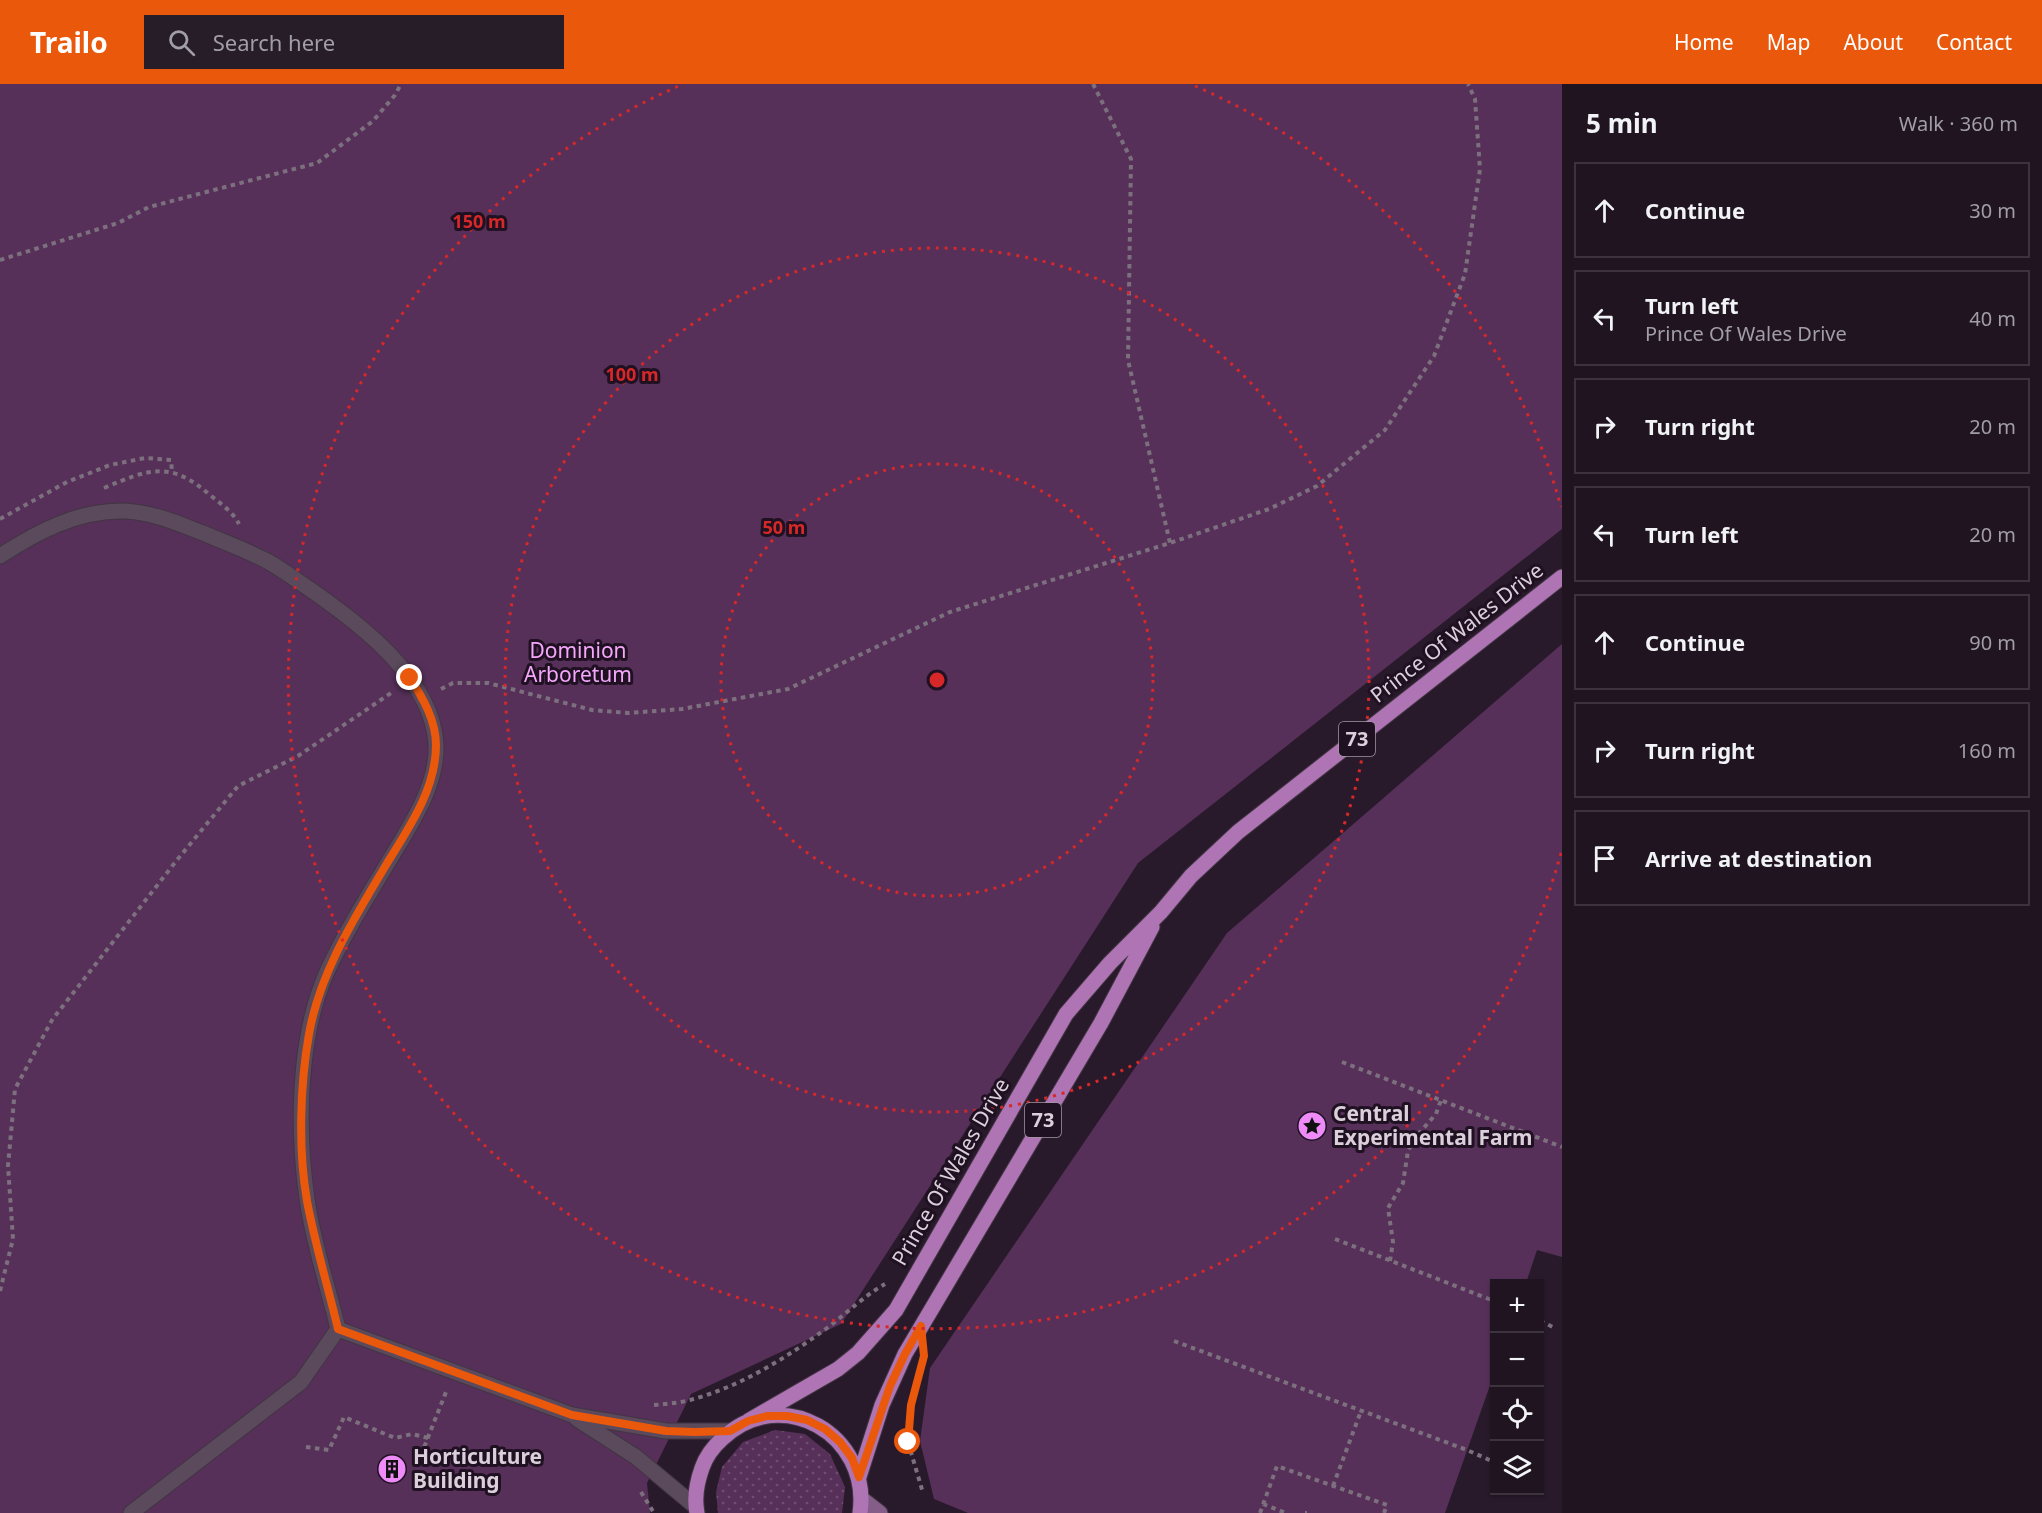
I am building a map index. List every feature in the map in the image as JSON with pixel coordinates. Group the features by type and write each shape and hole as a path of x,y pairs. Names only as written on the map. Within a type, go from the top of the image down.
{"main road":[{"name":"Prince Of Wales Drive","path":"748,1421 838,1369 858,1353 896,1310 1066,1014 1110,963 1161,912 1191,876 1238,832 1562,577"},
{"name":"Prince Of Wales Drive","path":"859,1477 882,1405 905,1354 1101,1023 1161,912"},
{"name":"73","path":"697,1510 698,1481 704,1462 715,1445 730,1431 748,1421 767,1416 787,1416 807,1420 825,1429 840,1442 852,1458 859,1477 861,1506"}],"street":[{"path":"0,556 31,536 82,515 123,511 156,515 232,545 269,562 336,608 374,638 410,678 423,698 433,726 436,745 434,763 423,803 354,921 325,977 309,1030 304,1065 302,1120 307,1198 315,1241 338,1329 301,1382 131,1513"},
{"path":"338,1329 572,1415 666,1431 730,1431"},
{"path":"572,1415 636,1457 697,1510"},
{"path":"861,1506 880,1513"}],"path":[{"path":"0,260 118,223 149,207 317,163 373,121 395,95 401,84"},
{"path":"1093,84 1131,159 1128,360 1170,543"},
{"path":"423,698 453,683 488,683 592,710 628,713 682,709 788,689 950,612 1170,543 1269,509 1317,486 1385,430 1434,356 1465,274 1480,169 1475,99 1468,84"},
{"path":"1,517 67,483 110,465 145,458 171,460 172,472"},
{"path":"0,1291 13,1239 8,1166 15,1089 52,1020 238,786 298,756 380,702 410,678"},
{"path":"1342,1062 1562,1147"},
{"path":"1390,1261 1393,1242 1388,1208 1403,1183 1408,1151 1436,1114 1441,1100"},
{"path":"1335,1239 1490,1299"},
{"path":"650,1406 689,1400 721,1390 788,1356 871,1292 889,1281"},
{"path":"1544,1323 1555,1328"},
{"path":"1174,1341 1490,1460"},
{"path":"421,1455 454,1372"},
{"path":"916,1386 911,1405 908,1442 923,1493"},
{"path":"1333,1486 1361,1411"},
{"path":"306,1447 329,1449 344,1418 394,1438 412,1434 428,1438"},
{"path":"1260,1513 1277,1466 1387,1505 1384,1513"},
{"path":"637,1487 654,1513"},
{"path":"1263,1504 1286,1513"}],"green space":[{"name":"Dominion Arboretum","path":"0,84 1562,84 1562,529 1138,863 841,1324 691,1394 647,1483 650,1513 0,1513"},
{"name":"Central Experimental Farm","path":"1562,644 1562,1257 1537,1250 1527,1279 1490,1279 1490,1385 1445,1513 968,1513 934,1499 920,1441 930,1368 1227,933"},
{"path":"775,1430 805,1434 830,1454 845,1487 842,1513 718,1513 716,1492 722,1467 743,1442"}],"place":[{"name":"Central Experimental Farm","path":"1312,1126"},
{"name":"Horticulture Building","path":"392,1469"}],"route":[{"path":"410,678 423,698 433,726 436,745 434,763 423,803 358,913 325,977 309,1030 304,1065 302,1120 307,1198 315,1241 338,1329 572,1415 666,1431 694,1432 730,1431 748,1421 767,1416 787,1416 807,1420 825,1429 840,1442 852,1458 859,1477 890,1386 921,1326 924,1356 911,1405 908,1442"}]}
